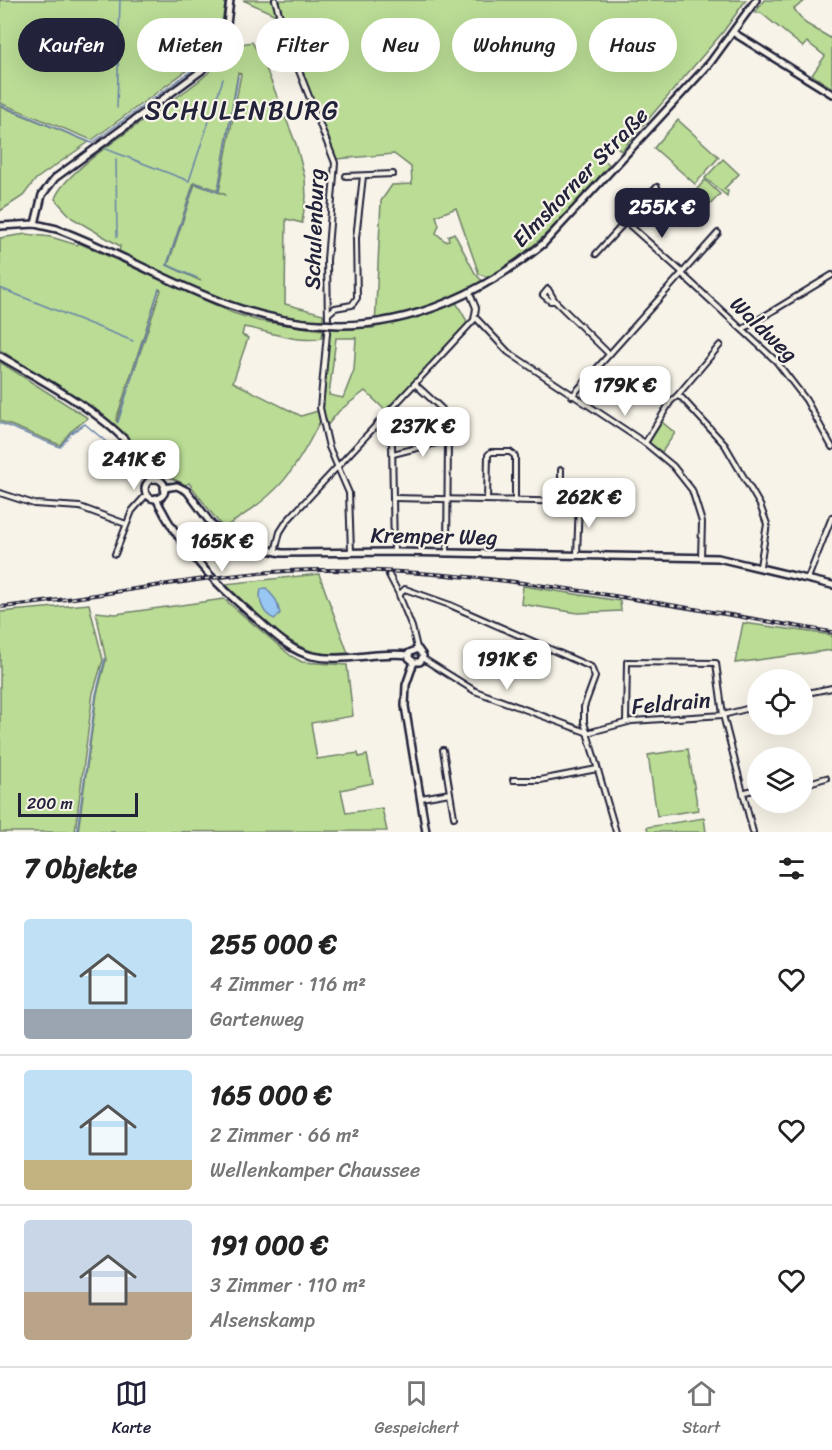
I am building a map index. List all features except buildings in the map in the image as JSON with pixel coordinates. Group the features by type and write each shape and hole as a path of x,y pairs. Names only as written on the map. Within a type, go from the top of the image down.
{"main road":[{"path":"35,224 42,195 55,178 187,82 208,64 226,32 230,0"},
{"name":"Elmshorner Straße","path":"0,226 35,224 72,234 237,309 284,321 339,325 369,324 401,319 470,293 509,271 543,244 710,63 756,0"},
{"path":"734,33 832,94"},
{"path":"0,356 64,394 101,421 141,457 154,479 161,481 164,488 162,495 156,498"},
{"path":"154,479 146,485 147,494 156,498 170,526 205,573 286,644 310,656 329,658 382,653 409,655"},
{"name":"Kremper Weg","path":"164,488 177,486 187,491 208,521 222,533 246,544 275,552 304,555 394,552 723,558 832,585"},
{"path":"409,655 411,650 417,648 422,651 422,658 414,662 406,685 405,706 426,832"},
{"path":"409,655 414,662"}],"street":[{"name":"Schulenburg","path":"275,0 289,47 335,163 327,260 328,314 320,412 337,467 349,494 351,552"},
{"path":"346,176 393,174"},
{"path":"328,314 331,309 352,305 357,300 356,238 363,176"},
{"path":"597,254 657,187"},
{"name":"Waldweg","path":"626,222 770,354 796,386 832,446"},
{"path":"572,396 718,233"},
{"path":"743,329 832,275"},
{"path":"275,552 281,528 475,317 476,308 470,293"},
{"path":"555,301 609,354"},
{"path":"475,317 508,351 645,443 674,466 692,490 702,522 701,558"},
{"path":"645,443 671,401 720,345"},
{"path":"415,384 442,409 448,440 447,553"},
{"path":"677,396 706,421 747,479 767,524 760,566"},
{"path":"376,425 392,441 394,552"},
{"path":"393,454 448,440"},
{"path":"487,500 488,455 491,452 510,452 515,456 514,501"},
{"path":"561,470 561,502"},
{"path":"0,493 34,504 80,507 126,524"},
{"path":"115,554 136,505 147,494"},
{"path":"393,498 579,502 577,555"},
{"path":"808,578 832,517"},
{"path":"389,575 400,595 417,648"},
{"path":"400,595 407,588 421,593 591,667 595,677 583,711 616,832"},
{"path":"422,658 475,691 587,732"},
{"path":"626,722 627,662 716,663 723,715 745,792 753,832"},
{"path":"813,692 832,688"},
{"name":"Feldrain","path":"587,732 626,722 723,715 747,709"},
{"path":"443,750 454,817"},
{"path":"513,780 540,780 597,769"},
{"path":"813,781 826,778"},
{"path":"421,798 450,793"}],"green space":[{"path":"0,0 226,0 223,18 137,18 137,72 185,72 92,140 0,103"},
{"path":"243,0 746,0 723,32 621,151 609,139 595,152 610,165 539,241 507,267 489,278 479,274 456,208 436,216 439,225 436,233 445,241 449,240 448,236 454,233 475,273 483,282 453,297 468,323 386,411 365,391 339,411 326,427 323,414 329,329 375,328 381,201 392,185 412,184 411,167 394,154 337,159 302,72 349,72 349,18 283,18","holes":["336,338 356,338 354,370 343,398 329,395"]},
{"path":"764,0 806,0 794,9 805,23 832,39 832,88 812,75 825,56 807,42 803,47 761,13 755,13"},
{"path":"252,42 256,49 256,72 267,72 296,144 305,178 306,197 302,223 286,219 285,304 323,314 323,321 268,312 218,297 119,253 120,246 72,218 55,199 63,185 78,169 209,72 244,72 244,43","holes":["238,73 241,74 219,192 226,195 195,184 168,265 201,281 167,265 194,182 218,190"]},
{"path":"0,106 89,142 36,179 23,196 0,211"},
{"path":"678,120 719,157 695,184 654,148"},
{"path":"723,159 739,174 724,189 728,191 727,196 705,178"},
{"path":"705,180 720,194 706,209 691,196"},
{"path":"26,234 51,237 77,245 79,243 233,313 259,321 323,330 322,338 303,339 244,327 242,335 248,338 233,382 301,416 318,411 320,421 301,456 282,483 258,505 225,527 219,523 189,483 186,485 156,471 142,452 92,408 0,350 0,238","holes":["159,289 161,290 117,422"]},
{"path":"0,362 88,418 70,432 60,445 0,421"},
{"path":"662,422 675,433 662,452 649,443"},
{"path":"319,574 348,653 316,652 295,644 263,620 225,584"},
{"path":"523,586 620,601 621,611 578,613 521,604"},
{"path":"224,599 291,656 302,662 347,665 353,716 311,723 317,759 358,753 359,757 367,755 373,783 341,790 346,813 382,808 387,831 78,832 97,694 106,660 96,612 116,614"},
{"path":"89,604 103,660 93,693 75,832 0,832 0,612"},
{"path":"743,623 832,635 832,650 735,663"},
{"path":"688,749 698,810 657,816 648,755"},
{"path":"704,818 706,832 648,832 647,827"}],"water":[{"path":"266,588 276,600 280,613 275,619 267,614 261,603 261,589"}],"waterway":[{"path":"117,108 120,0"},
{"path":"0,105 92,143 190,72"},
{"path":"195,183 218,192 238,77"},
{"path":"106,149 189,181 223,79"},
{"path":"116,159 117,237"},
{"path":"193,188 167,265 197,278"},
{"path":"0,288 133,341"},
{"path":"118,422 159,289"},
{"path":"0,423 60,447 71,433 85,424 111,446 117,469 135,485"},
{"path":"77,832 96,694 105,659"}],"railway":[{"path":"0,607 244,574 324,570 388,571 452,575 579,590 832,632"}],"district":[{"name":"SCHULENBURG","path":"242,110"}]}
